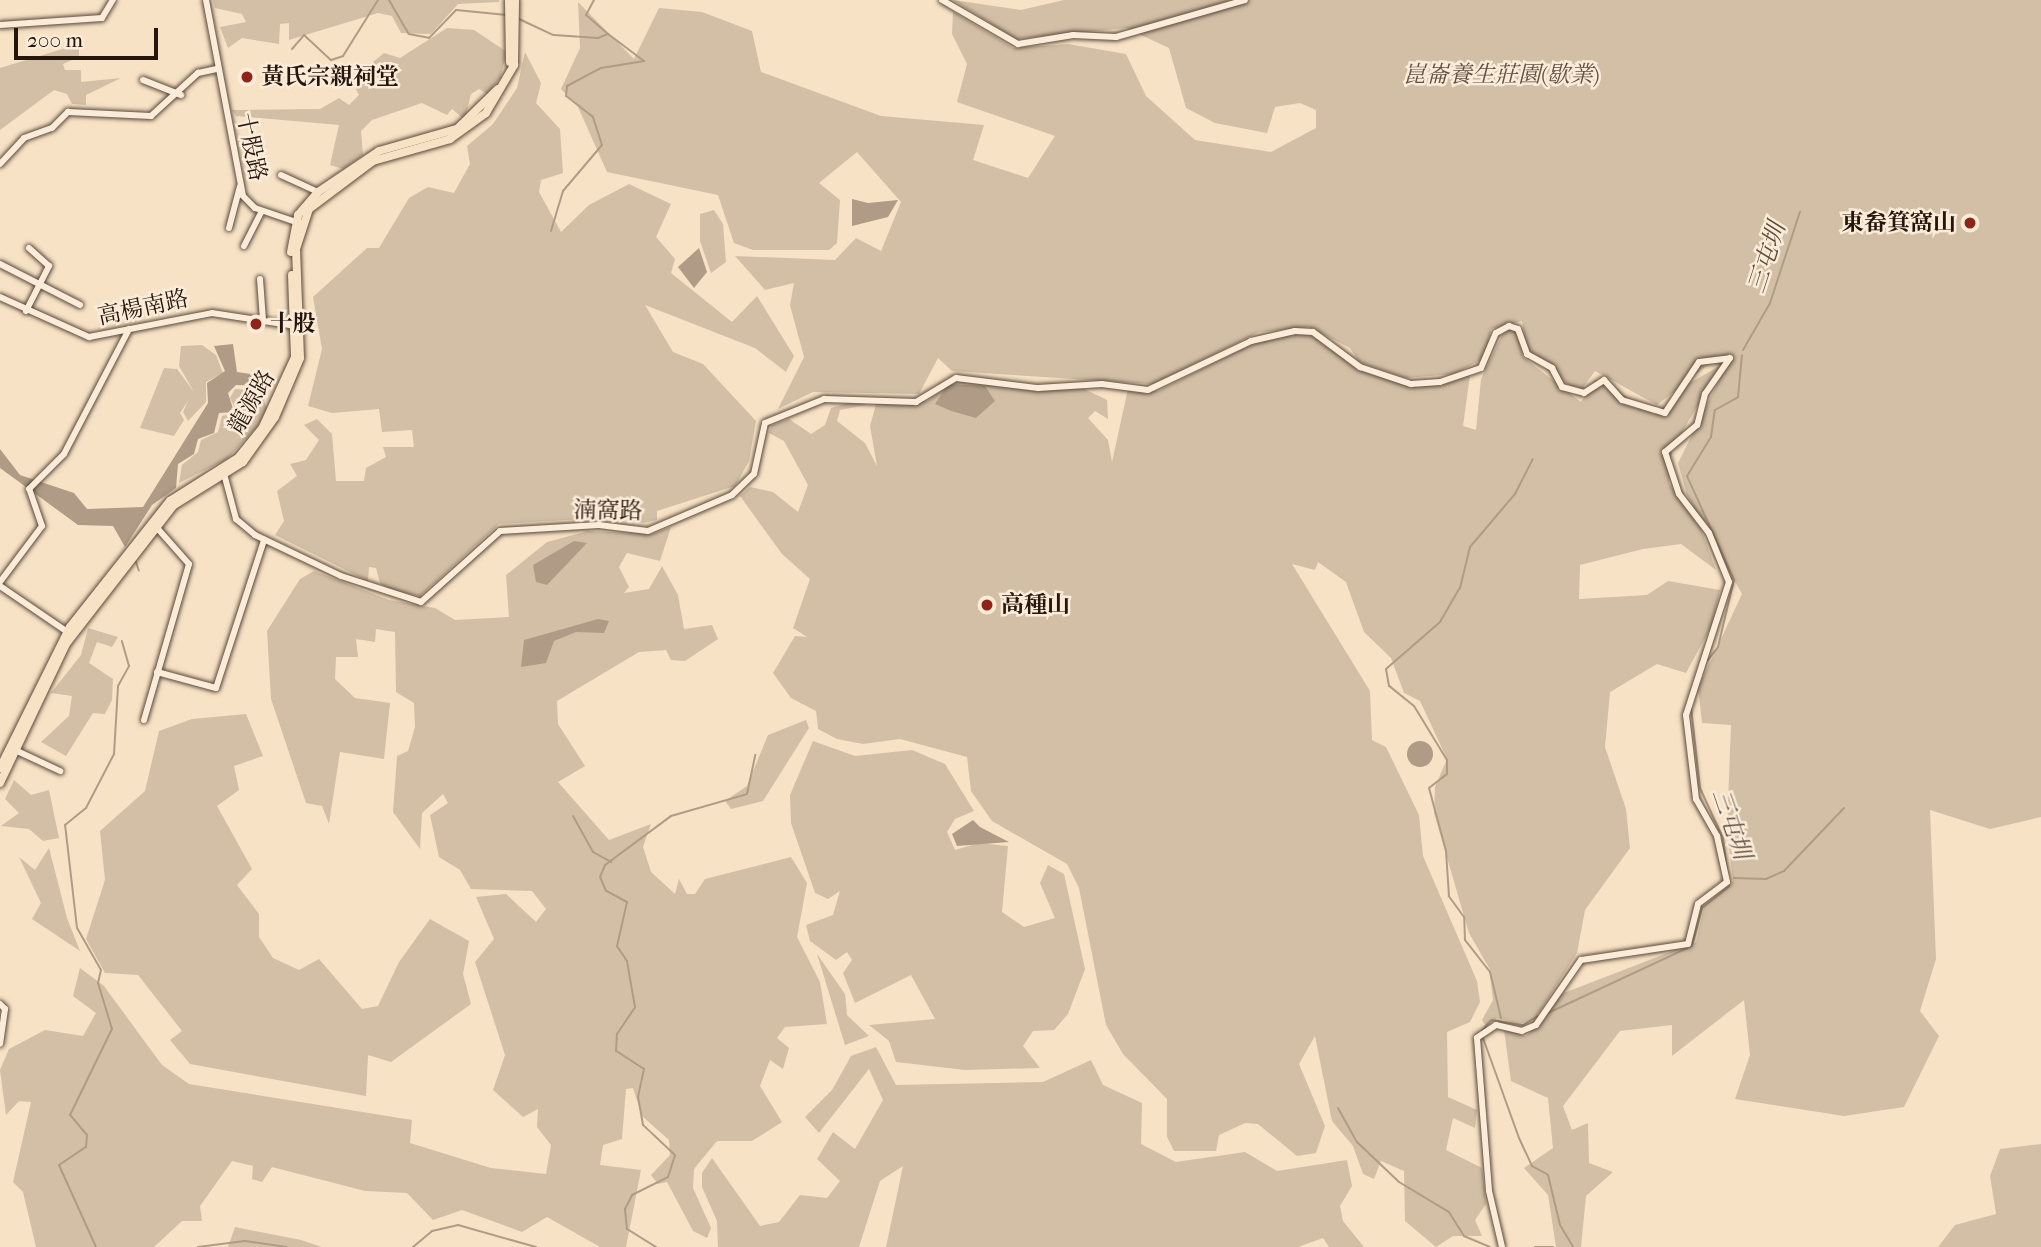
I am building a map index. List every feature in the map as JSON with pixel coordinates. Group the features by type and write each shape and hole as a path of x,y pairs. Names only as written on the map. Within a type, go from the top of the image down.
{"main road":[{"path":"0,768 71,635 127,562 182,497 224,472 258,445 289,392 298,326 298,223 318,192 379,151 448,134 473,117 504,77 513,17 509,0"},
{"path":"298,223 322,196 373,161 450,139 477,121 509,79 514,0"},
{"path":"141,545 178,493 224,472"},
{"path":"0,783 71,635"}],"street":[{"path":"0,25 102,18 113,0"},
{"name":"十股路","path":"206,0 240,186 248,203 262,211 298,223"},
{"path":"942,0 1018,44 1073,35 1116,37 1245,0"},
{"path":"3,162 24,138 52,128 68,112 151,116 181,95 198,73 217,69"},
{"path":"143,80 181,95"},
{"path":"281,175 318,192"},
{"path":"229,228 240,186"},
{"path":"244,246 262,211"},
{"path":"26,311 49,262 29,248"},
{"path":"0,264 80,305"},
{"path":"260,279 263,320"},
{"name":"高楊南路","path":"0,297 76,336 212,313 298,326"},
{"name":"湳窩路","path":"224,472 236,519 264,540 341,576 421,602 500,531 599,525 648,531 732,495 754,474 765,424 811,402 916,402 948,380 1002,382 1051,389 1159,388 1251,341 1303,331 1343,349 1360,367 1411,384 1440,382 1481,368 1496,333 1514,326 1527,354 1552,368 1562,387 1584,393 1604,380 1622,400 1665,413 1699,362 1730,358 1705,394 1697,425 1665,452 1679,494 1709,533 1729,582 1686,715 1694,791 1717,836 1727,882 1698,904 1688,944 1581,960 1536,1025 1522,1031 1496,1025 1477,1038 1489,1191 1503,1247"},
{"path":"71,635 0,584 42,526 39,505 29,496 39,477 54,470 68,449 129,328"},
{"path":"144,720 189,564 157,528"},
{"path":"157,672 216,688 264,540"},
{"path":"15,750 60,771"},
{"path":"0,1004 5,1009 0,1044"}],"green space":[{"path":"213,0 499,2 458,4 431,34 401,33 392,16 378,13 289,40 289,23 280,24 279,44 242,38 228,48 220,27 246,22 242,14 215,8"},
{"name":"崑崙養生莊園(歇業)","path":"953,0 1021,10 1064,0 2041,0 2041,817 1990,829 1930,810 1936,959 1920,1011 1939,1036 1904,1107 1844,1116 1735,1099 1750,1055 1744,1000 1672,1056 1672,1025 1620,1031 1563,1106 1572,1130 1588,1123 1589,1163 1613,1172 1586,1196 1581,1247 1556,1247 1548,1195 1524,1168 1553,1148 1548,1098 1511,1081 1504,1030 1526,1036 1544,1020 1556,996 1696,942 1704,907 1733,881 1727,830 1731,725 1702,723 1698,688 1742,594 1687,495 1678,463 1727,365 1718,357 1657,405 1595,371 1579,393 1527,351 1522,321 1491,329 1485,358 1453,374 1406,378 1359,362 1350,348 1309,327 1259,332 1153,384 952,371 938,358 919,394 813,392 778,409 804,357 790,305 794,283 765,290 735,256 835,260 856,238 881,251 901,202 857,152 819,183 840,200 837,243 829,250 753,250 734,243 718,195 607,172 578,107 561,89 580,48 578,2 634,59 659,8 702,12 752,31 761,72 881,116 984,125 973,160 1028,178 1055,136 957,102 967,64 952,34 953,12 1013,48 1068,44 1126,54 1146,96 1195,140 1271,152 1316,128 1316,110 1300,103 1275,107 1267,133 1215,123 1186,108 1169,48 1126,28 1016,39"},
{"path":"447,28 474,30 507,52 500,78 487,94 479,89 471,94 465,120 452,109 447,115 422,103 372,120 361,131 363,155 343,169 330,165 339,125 236,116 232,110 320,109 339,98 349,105 359,95 351,80 384,53 400,58"},
{"path":"79,44 79,57 63,64 65,70 81,70 81,82 121,78 86,95 86,105 72,104 67,94 54,90 0,130 0,68"},
{"path":"525,52 541,83 536,103 560,129 563,173 541,180 539,192 561,232 589,205 629,184 671,204 656,237 675,259 671,273 732,322 757,296 794,356 786,372 755,348 645,305 673,352 703,364 756,421 749,461 735,486 657,511 657,520 643,523 616,517 499,524 420,596 390,590 380,583 376,568 369,567 368,581 275,535 284,521 277,491 297,476 290,464 306,460 319,440 304,425 317,419 332,434 336,481 364,481 366,468 386,457 383,447 414,447 412,430 382,432 379,409 332,413 308,406 322,349 313,297 367,248 379,248 409,198 428,187 454,193 470,164 467,146 493,124 517,88"},
{"path":"714,210 723,224 726,262 711,273 700,241 700,214"},
{"path":"1505,329 1517,331 1523,357 1581,402 1595,380 1603,381 1653,414 1665,411 1684,386 1720,366 1672,450 1669,483 1701,529 1716,570 1681,544 1643,549 1580,565 1579,599 1647,595 1668,581 1720,590 1712,625 1686,673 1657,664 1610,692 1605,747 1626,809 1630,848 1585,910 1577,953 1535,1019 1519,1024 1497,1018 1486,1026 1482,1020 1493,1000 1489,968 1469,933 1434,813 1435,787 1447,759 1420,701 1404,693 1391,658 1364,632 1346,582 1318,562 1315,570 1292,564 1370,691 1372,740 1386,747 1419,815 1423,856 1477,981 1480,1002 1470,1022 1447,1032 1448,1097 1477,1110 1475,1128 1453,1118 1446,1150 1482,1168 1486,1204 1475,1220 1482,1236 1453,1236 1436,1247 1405,1221 1404,1171 1381,1161 1374,1179 1363,1174 1353,1146 1332,1121 1315,1036 1299,1064 1325,1126 1316,1153 1297,1156 1258,1124 1245,1123 1219,1135 1216,1151 1174,1151 1167,1137 1167,1099 1123,1054 1106,1025 1079,888 1067,864 992,821 971,791 967,757 900,739 863,744 837,739 818,729 816,711 791,698 773,673 795,636 807,637 793,628 810,579 782,554 740,496 750,487 773,492 798,512 808,485 784,441 769,433 772,425 789,419 811,434 825,425 831,408 858,400 866,405 840,410 837,421 865,443 877,466 870,426 877,401 927,401 956,381 1036,391 1082,388 1107,400 1108,419 1095,411 1088,418 1108,440 1112,462 1128,389 1158,391 1265,338 1304,333 1341,349 1354,367 1408,385 1444,384 1470,375 1463,426 1476,430 1481,379"},
{"path":"202,345 216,355 223,373 206,382 206,402 188,421 183,412 188,401 180,413 184,420 174,436 140,428 164,368 177,369 194,392 179,366 181,346"},
{"path":"235,389 261,391 267,409 256,428 227,459 179,483 182,465 198,452 201,440 218,432 222,416 237,412 230,398"},
{"path":"671,527 660,561 627,553 619,567 629,587 624,593 649,589 662,566 678,595 684,629 712,625 718,639 685,661 671,660 666,650 639,652 557,701 558,724 585,766 558,782 609,840 651,824 643,847 651,872 675,894 679,879 687,894 695,894 705,879 791,857 807,883 797,937 820,982 827,1024 785,1027 777,1038 789,1048 783,1069 770,1060 760,1086 782,1122 752,1141 717,1141 694,1169 693,1188 711,1228 707,1238 693,1231 667,1182 658,1184 651,1175 670,1155 669,1140 642,1116 633,1088 626,1089 622,1139 603,1145 600,1165 641,1170 626,1247 600,1247 547,1217 522,1232 462,1210 433,1220 407,1193 365,1191 272,1167 262,1182 252,1179 253,1166 232,1161 200,1206 202,1221 182,1221 154,1247 36,1247 23,1192 13,1182 31,1102 19,1101 6,1115 0,1070 9,1049 45,1030 83,1036 96,1013 73,996 80,968 104,986 162,1065 189,1084 412,1120 410,1143 491,1168 546,1174 551,1145 537,1127 538,1109 523,1117 493,1090 505,1055 475,962 494,939 476,897 506,894 536,922 546,909 532,891 471,889 460,870 439,857 430,815 448,803 443,794 422,813 420,849 393,812 397,756 408,751 415,727 414,703 396,692 395,632 376,629 375,642 356,639 358,657 336,657 335,679 355,698 390,703 384,759 340,752 329,824 322,806 306,803 271,699 267,631 300,579 314,571 389,600 435,608 455,620 509,617 506,575 547,542 588,531 652,534"},
{"path":"88,628 118,637 112,647 97,642 89,663 113,679 112,700 105,714 93,713 66,756 41,742 69,716 72,696 51,693 81,655"},
{"path":"246,714 263,756 234,766 239,790 217,806 252,869 237,885 259,914 259,937 273,958 299,970 319,959 362,1009 378,1006 399,962 430,919 469,941 463,974 471,1004 391,1062 368,1055 366,1096 190,1064 170,1040 182,1031 138,975 105,973 86,939 105,880 100,831 145,791 159,731 192,719"},
{"path":"806,720 809,728 763,801 731,809 725,801 747,786 768,735"},
{"path":"813,741 855,756 912,750 945,764 974,811 955,819 947,832 955,850 979,843 1008,846 1002,912 1024,927 1055,918 1040,883 1048,865 1064,874 1085,969 1068,1014 1054,1030 1033,1031 1023,1046 1040,1068 965,1070 896,1062 889,1041 869,1025 935,1019 911,975 855,1003 843,973 852,960 847,952 836,960 810,941 806,925 833,915 840,891 828,899 815,893 791,823 790,795"},
{"path":"14,780 31,795 49,790 59,838 43,841 29,829 1,826 19,813 5,799"},
{"path":"49,848 67,918 80,951 32,919 41,903 19,857 35,870"},
{"path":"817,954 845,994 847,1015 869,1036 845,1045"},
{"path":"876,1047 896,1085 1043,1082 1091,1060 1103,1085 1142,1103 1141,1144 1176,1162 1245,1152 1277,1171 1347,1160 1352,1186 1340,1206 1343,1221 1364,1247 1329,1247 1323,1238 1298,1247 886,1247 903,1166 880,1181 859,1247 718,1247 717,1221 702,1187 702,1173 712,1158 760,1226 779,1222 800,1195 827,1198 840,1181 817,1159 833,1132 855,1149 883,1100 869,1069 819,1133 805,1117 832,1090 851,1056"},
{"path":"2041,1144 2041,1247 1938,1247 1955,1225 1996,1214 1990,1176 2000,1149"},
{"path":"235,1227 301,1240 322,1247 228,1247"}],"shaded area":[{"path":"852,199 868,203 898,200 888,217 852,226"},
{"path":"699,248 707,272 694,288 678,267"},
{"path":"233,344 237,372 271,377 265,386 236,385 228,393 234,412 219,413 214,433 198,439 194,454 178,464 176,488 152,505 125,547 113,526 78,525 0,468 0,449 20,475 74,493 87,509 143,507 208,403 207,383 225,371 214,346"},
{"path":"948,384 985,386 995,401 976,418 951,411 935,404"},
{"path":"574,541 587,543 547,585 536,582 533,565"},
{"path":"598,619 609,621 604,633 576,632 554,641 546,663 521,667 524,640"},
{"path":"1420,741 1429,745 1433,754 1429,763 1420,767 1411,763 1407,754 1411,745"},
{"path":"973,820 980,827 1009,842 957,846 952,834"}],"waterway":[{"path":"292,49 304,35 331,60 343,56 378,0"},
{"path":"389,0 409,34 429,38 456,10 507,15"},
{"path":"519,19 554,35 598,38 608,34 586,15 594,0"},
{"path":"551,231 563,191 602,145 593,117 566,96 567,86 601,68 644,61 608,34"},
{"name":"三屯圳","path":"1743,350 1770,303 1800,212"},
{"name":"三屯圳","path":"1708,660 1718,647 1734,580 1687,476 1711,437 1715,410 1738,397 1742,355"},
{"path":"1501,1018 1490,972 1465,940 1464,917 1449,896 1446,851 1429,788 1447,774 1447,760 1414,706 1389,686 1386,669 1440,622 1460,588 1470,547 1515,494 1533,459"},
{"path":"136,562 139,571"},
{"path":"96,1247 59,1165 86,1147 87,1135 70,1115 112,1029 98,983 101,970 77,928 65,825 86,808 114,754 118,686 129,666 122,641"},
{"name":"三屯圳","path":"1548,1013 1692,946 1702,908 1729,887 1723,838 1700,788 1691,707"},
{"path":"656,1247 627,1229 625,1209 632,1195 668,1177 675,1155 643,1125 638,1097 644,1069 616,1051 617,1034 635,1007 627,961 617,946 627,902 606,891 600,877 605,865 671,816 747,794 755,755"},
{"path":"1734,878 1766,879 1784,871 1844,808"},
{"path":"573,816 593,852 611,862"},
{"name":"三屯圳","path":"1482,1031 1491,1020 1523,1025 1538,1016"},
{"name":"三屯圳","path":"1483,1038 1519,1138 1532,1166 1548,1175 1560,1225 1573,1247"},
{"path":"1338,1108 1357,1142 1399,1182 1449,1212 1464,1236 1490,1247"},
{"path":"413,1247 432,1231 458,1225 536,1247"},
{"path":"198,1247 245,1241 287,1247"},
{"path":"1535,1247 1553,1247"}],"place":[{"name":"黃氏宗親祠堂","path":"247,77"},
{"name":"東畚箕窩山","path":"1970,223"},
{"name":"十股","path":"256,324"},
{"name":"高種山","path":"987,605"}]}
